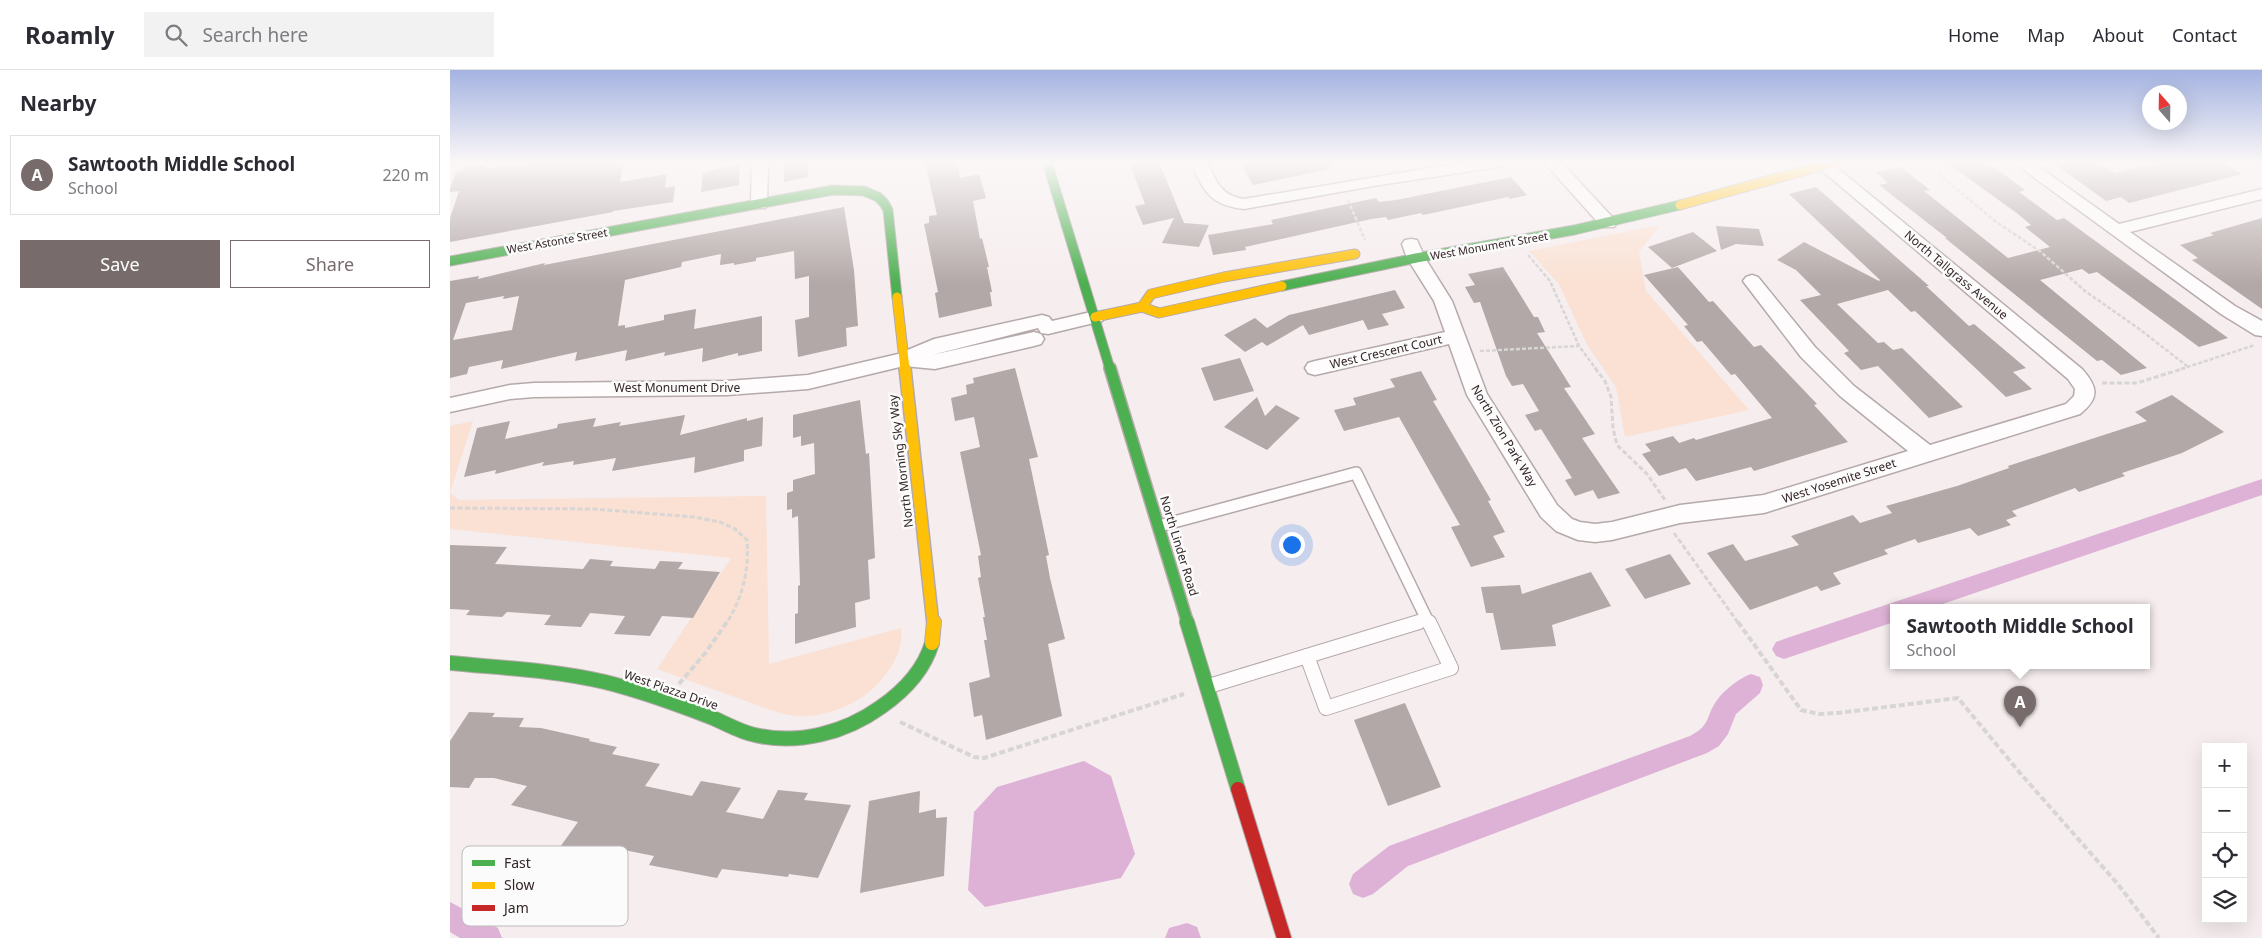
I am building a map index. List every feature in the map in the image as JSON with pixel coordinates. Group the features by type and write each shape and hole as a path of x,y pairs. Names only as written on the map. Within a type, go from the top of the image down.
{"street":[{"name":"West Astonte Street","path":"450,261 767,203"},
{"name":"North Morning Sky Way","path":"877,712 911,680 929,653 934,617 903,360 888,210 884,203"},
{"name":"North Linder Road","path":"1060,203 1284,938"},
{"path":"1231,203 1259,203"},
{"path":"1581,203 1587,211 1608,223"},
{"name":"West Monument Street","path":"903,360 935,362 1045,337 1048,328 1142,307 1158,313 1231,296 1412,248 1517,242 1608,223 1682,203"},
{"name":"North Tallgrass Avenue","path":"1872,203 2084,387"},
{"path":"2078,203 2228,310 2261,337"},
{"path":"2116,230 2228,203"},
{"path":"1587,211 1611,205"},
{"name":"North Zion Park Way","path":"1412,248 1442,301 1477,395 1549,511 1564,525 1578,531"},
{"name":"West Monument Street","path":"1142,307 1151,294 1276,266 1372,252"},
{"path":"1752,281 1808,352 1847,391 1925,453"},
{"name":"West Crescent Court","path":"1315,368 1459,344"},
{"name":"West Monument Drive","path":"450,405 510,392 555,388 768,386 816,380 903,360"},
{"name":"West Yosemite Street","path":"1578,531 1612,531 1670,517 1764,504 2073,409 2083,401 2084,387"},
{"name":"West Piazza Drive","path":"450,663 567,675 605,682 664,701 758,736 786,739 819,736 850,726 877,712"}],"lane":[{"path":"1159,526 1356,472 1451,668 1326,708 1307,656"},
{"path":"1207,687 1427,620"}],"path":[{"path":"1348,203 1355,220 1372,252"},
{"path":"1972,203 2041,252 2090,295 2138,328 2187,366"},
{"path":"1517,242 1550,281 1579,346 1599,372 1609,390 1613,428 1617,445 1647,474 1670,517 1801,710 1809,713 1823,714 1891,708 1958,698 2139,909 2159,938"},
{"path":"2084,387 2128,384 2187,366 2261,337"},
{"path":"1459,344 1579,346"},
{"path":"450,508 594,509 694,517 720,522 735,529 747,540 750,556 748,576 726,625 664,701"},
{"path":"877,712 974,757 984,758 1207,687"}],"shaded area":[{"path":"1660,225 1639,252 1646,291 1749,410 1625,437 1616,387 1587,345 1559,284 1529,251"},
{"path":"473,421 450,493 450,426"},
{"path":"450,493 459,500 766,496 769,664 901,628 901,643 897,655 882,679 865,695 844,707 809,716 777,712 657,669 731,558 450,529"},
{"path":"1084,761 1111,776 1135,854 1121,878 985,907 968,890 974,812 997,787"}],"building":[{"path":"455,203 670,203 613,211 450,242 450,218"},
{"path":"934,203 973,203 980,239 982,238 989,267 987,267 992,292 990,292 992,306 939,318 935,293 938,292 924,224 929,223 929,216 937,215"},
{"path":"1144,203 1176,203 1184,223 1209,225 1199,247 1162,243 1174,218 1143,225 1135,206 1145,204"},
{"path":"1354,203 1482,203 1423,215 1421,213 1388,220 1386,217 1371,219 1245,247 1246,250 1213,255 1208,235 1273,224 1271,220"},
{"path":"1798,203 1834,203 1929,286 1926,286 1969,326 1974,324 2026,368 2013,372 2032,389 2006,397 1915,311 1911,312 1888,290 1837,304 1878,343 1884,342 1893,350 1902,348 1963,407 1929,418 1878,366 1861,370 1844,353 1849,351 1800,300 1821,295 1796,270 1777,260 1804,242 1880,280"},
{"path":"1901,203 1938,203 2008,258 2050,247 2025,227 2031,225 2002,203 2033,203 2057,220 2064,218 2228,338 2199,347 2097,272 2089,274 2082,269 2040,280 2147,368 2121,375 2102,360 2097,361"},
{"path":"844,207 854,270 858,326 846,328 847,346 798,357 795,320 809,317 809,276 795,279 794,251 756,258 756,261 734,265 734,263 720,265 721,254 682,262 681,267 625,280 618,326 625,325 625,328 664,320 664,315 696,309 694,329 762,316 762,351 738,356 738,353 702,362 703,348 664,356 665,352 625,361 627,350 575,361 577,352 501,369 503,360 469,367 467,374 450,378 450,281 479,276 478,279 545,263 544,265","holes":["504,296 503,299 519,296 512,330 453,340 466,303"]},
{"path":"2262,218 2262,309 2192,260 2198,258 2180,245 2214,235 2210,233"},
{"path":"1716,226 1759,229 1764,246 1736,244 1721,250"},
{"path":"1693,232 1717,251 1672,268 1648,247"},
{"path":"1503,267 1534,317 1538,317 1545,332 1537,333 1571,387 1564,388 1595,434 1582,438 1620,493 1598,499 1593,490 1575,496 1565,480 1572,478 1541,429 1535,431 1525,415 1539,411 1523,384 1512,386 1506,376 1480,302 1474,303 1465,287 1475,285 1468,274"},
{"path":"1678,267 1709,302 1713,301 1754,347 1761,345 1817,404 1814,405 1848,442 1754,471 1751,467 1696,481 1686,468 1659,476 1642,454 1651,451 1645,444 1673,436 1679,443 1694,438 1696,440 1772,418 1735,374 1731,375 1702,341 1697,342 1684,326 1688,325 1644,275"},
{"path":"1395,290 1405,308 1382,314 1389,325 1368,330 1363,320 1309,335 1303,325 1267,346 1262,342 1245,352 1224,335 1255,318 1267,328 1289,315"},
{"path":"1240,358 1254,391 1214,401 1201,368"},
{"path":"1015,368 1038,457 1029,459 1049,555 1046,556 1050,578 1065,639 1048,644 1062,716 986,740 982,715 974,717 969,683 990,677 984,640 987,640 983,617 985,617 978,578 981,577 978,556 981,555 960,452 980,447 974,417 955,421 951,398 967,394 966,385 974,383 973,378"},
{"path":"1421,371 1437,400 1433,401 1491,500 1488,501 1505,532 1493,536 1505,557 1471,567 1451,527 1460,525 1399,417 1344,431 1334,410 1356,405 1353,398 1395,387 1390,379"},
{"path":"2172,395 2224,432 2182,453 2122,473 2125,476 2079,492 2075,488 2012,511 2017,516 2006,520 2011,525 1978,536 1970,528 1918,543 1915,539 1884,550 1888,554 1833,573 1841,584 1821,591 1817,586 1750,610 1707,553 1733,544 1745,561 1799,545 1791,536 1853,515 1860,523 1892,513 1886,506 1957,486 2009,468 2008,466 2147,421 2135,412"},
{"path":"1257,397 1265,416 1276,405 1300,418 1267,450 1224,427"},
{"path":"860,400 866,454 869,453 875,558 868,560 870,599 855,603 856,627 795,644 795,614 798,613 798,586 800,585 798,516 792,518 792,509 787,510 787,493 793,491 793,480 815,474 814,443 801,446 801,436 793,438 793,415"},
{"path":"685,415 680,435 747,418 747,421 763,417 762,446 744,450 744,461 694,473 695,457 612,471 616,458 573,465 574,461 542,466 544,462 495,474 496,470 464,477 477,428 510,421 505,439 557,428 558,424 596,418 593,427 621,422 619,426"},
{"path":"450,545 507,547 495,564 583,569 590,559 613,561 610,566 655,569 660,561 683,562 678,569 720,572 693,618 662,616 650,636 614,634 625,616 590,613 581,627 544,625 551,615 507,612 502,617 466,615 470,610 450,609"},
{"path":"1670,554 1691,584 1645,599 1625,569"},
{"path":"1591,572 1611,606 1552,625 1556,646 1501,650 1493,613 1486,613 1481,587 1520,585 1522,594"},
{"path":"1405,703 1441,787 1388,806 1354,720"},
{"path":"469,712 495,713 492,717 524,718 519,727 541,728 590,739 589,741 617,747 612,754 660,764 645,786 692,796 701,781 741,788 726,812 763,819 778,790 808,793 804,800 851,805 818,878 789,874 788,877 722,869 717,878 649,865 654,856 628,851 628,846 561,846 578,822 511,805 527,786 494,778 475,778 469,788 450,787 450,741"},
{"path":"920,791 919,813 936,809 936,818 947,817 944,876 860,893 869,801"}],"waterway":[{"path":"1915,604 2262,487"},
{"path":"1784,649 1890,613"},
{"path":"1363,884 1399,856 1698,745 1710,738 1719,726 1726,707 1751,685"},
{"path":"450,916 462,923"},
{"path":"467,926 488,938"},
{"path":"1179,938 1187,937"}],"traffic: fast":[{"path":"450,261 766,203"},
{"path":"884,203 888,210 897,297"},
{"path":"1059,203 1238,789"},
{"path":"1282,286 1416,258 1574,230 1680,205"},
{"path":"450,663 546,672 604,682 673,704 751,735 792,739 826,734 858,721 874,712 895,696 915,676 926,660 932,643"}],"traffic: slow":[{"path":"1680,205 1689,203"},
{"path":"1142,307 1151,294 1224,277 1355,254"},
{"path":"1095,317 1142,307 1159,313 1282,286"},
{"path":"897,297 934,617 932,643"}],"traffic: jam":[{"path":"1238,789 1284,938"}],"place":[{"name":"Sawtooth Middle School","path":"2020,727"}]}
